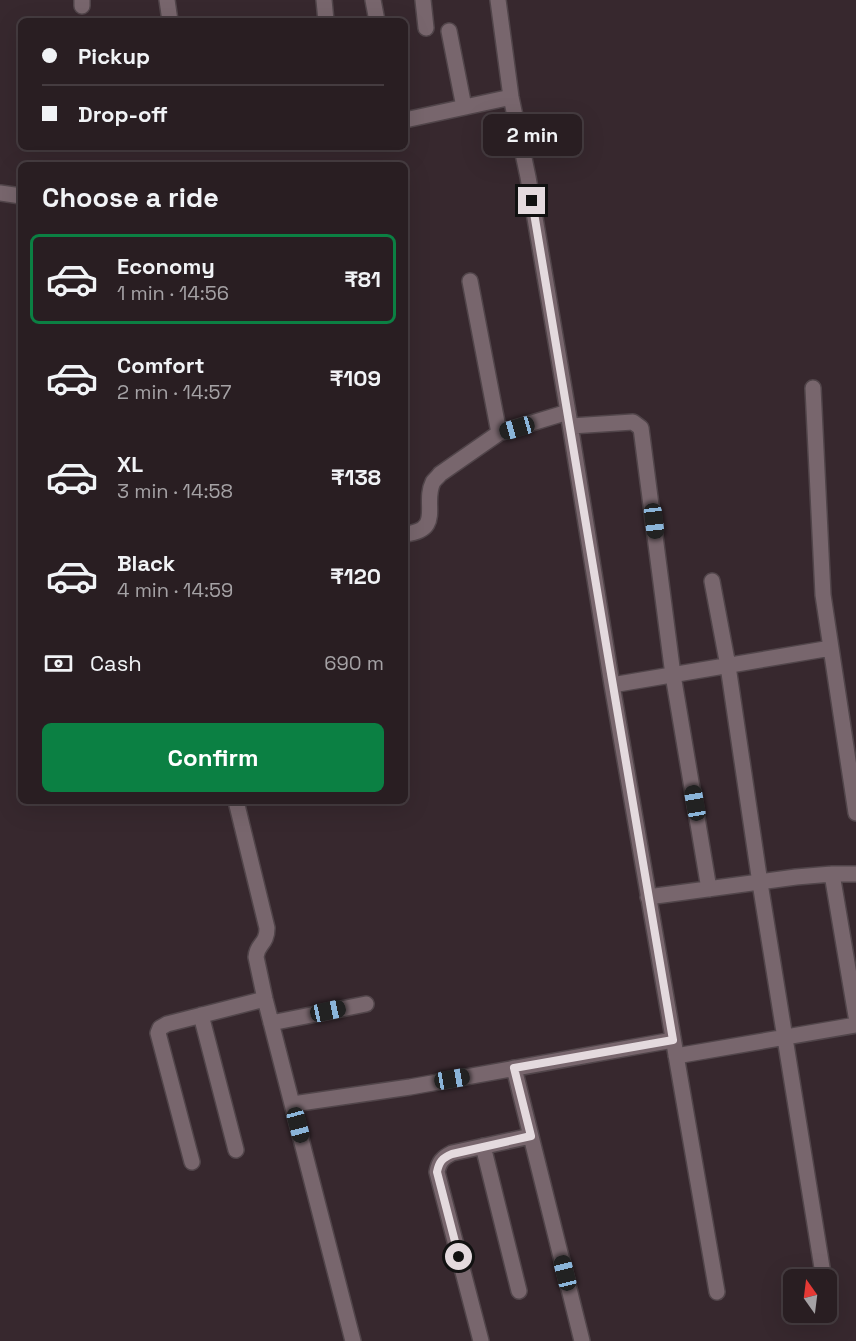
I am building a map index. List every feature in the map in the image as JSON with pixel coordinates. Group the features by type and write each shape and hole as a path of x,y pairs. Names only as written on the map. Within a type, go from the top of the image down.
{"street":[{"path":"167,0 170,18"},
{"path":"324,0 326,18"},
{"path":"373,0 376,18"},
{"path":"423,0 426,28"},
{"path":"498,0 511,97 528,177 612,685 717,1292"},
{"path":"449,31 464,107"},
{"path":"408,119 511,97"},
{"path":"0,193 18,196"},
{"path":"470,281 499,433"},
{"path":"813,388 822,582 856,813"},
{"path":"408,533 426,526 430,518 431,489 433,482 440,474 499,433 569,419 633,422 641,428 673,675 709,889"},
{"path":"712,580 728,666 760,883 822,1269"},
{"path":"612,685 831,648"},
{"path":"237,804 267,928 267,937 256,951 265,999 354,1341"},
{"path":"832,874 856,1016"},
{"path":"648,897 796,877 856,874"},
{"path":"192,1162 158,1033 160,1028 167,1024 265,999"},
{"path":"271,1023 366,1004"},
{"path":"201,1016 236,1150"},
{"path":"676,1056 856,1025"},
{"path":"293,1104 410,1087 673,1040"},
{"path":"514,1068 582,1341"},
{"path":"481,1341 437,1172 444,1158 452,1154 531,1136"},
{"path":"483,1146 519,1291"}],"route":[{"path":"459,1257 437,1172 439,1164 452,1154 531,1136 514,1068 673,1040 532,201"}]}
